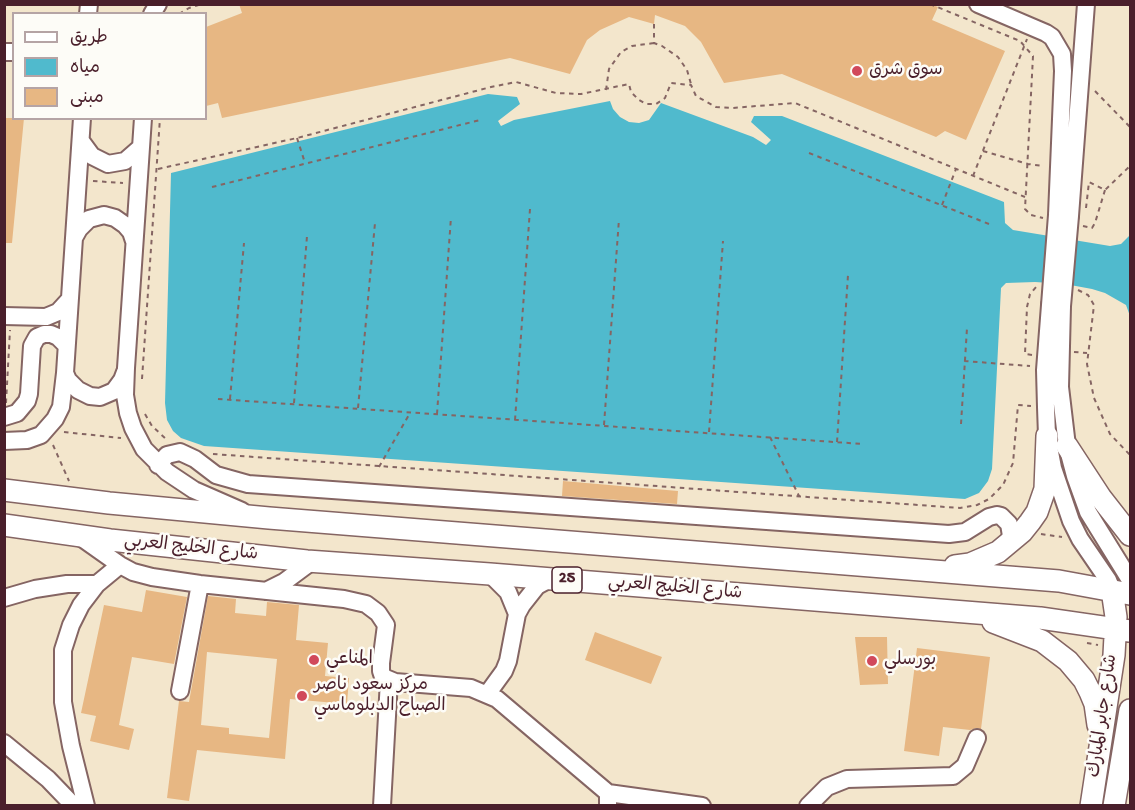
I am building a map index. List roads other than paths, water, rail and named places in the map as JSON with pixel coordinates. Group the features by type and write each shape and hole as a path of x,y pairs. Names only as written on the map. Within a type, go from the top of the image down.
{"main road":[{"path":"911,568 970,564 998,552 1022,532 1041,500 1047,475 1047,436"},
{"path":"1067,446 1101,498 1131,535"},
{"name":"شارع الخليج العربي","path":"4,490 109,503 269,518 911,568 1124,588"},
{"name":"شارع الخليج العربي","path":"11,528 311,562 490,573 1040,618 1123,629"},
{"name":"شارع جابر المبارك","path":"1091,806 1123,629 1124,588"},
{"path":"958,612 1042,641 1068,661 1084,680 1095,704 1100,748"},
{"name":"شارع جابر المبارك","path":"1114,806 1124,785 1131,710"}],"street":[{"path":"978,4 1052,37 1059,47 1063,62 1064,216"},
{"path":"1086,4 1081,77 1064,216 1056,306 1045,370 1047,436 1053,468 1071,521 1124,588"},
{"path":"4,441 27,440 46,431 61,407 82,120"},
{"path":"143,120 126,368 126,406 130,422 139,440 158,465 179,481 210,498 269,518"},
{"path":"81,141 92,156 108,164 125,161 141,147"},
{"path":"74,239 83,224 94,217 104,215 116,218 125,225 131,232 134,242"},
{"path":"8,316 46,317 58,312 69,300"},
{"path":"1056,306 1060,387 1067,446 1088,512 1124,588"},
{"path":"5,417 17,413 27,401 32,346 37,337 51,334 66,345"},
{"path":"65,372 68,380 78,390 90,396 100,397 109,394 117,387 126,368"},
{"path":"158,465 167,455 180,452 195,459 216,476 248,484 949,534 964,532 989,517 997,515 1009,524 1011,532 1009,543"},
{"path":"78,536 120,565 133,572 152,577 351,600 373,608 384,619 386,625 381,671 383,677 389,680 462,686 488,693 506,705 608,799 702,806"},
{"path":"265,591 284,582 311,562"},
{"path":"86,806 63,702 63,650 70,625 81,604 97,584 120,565"},
{"path":"490,573 508,592 518,614"},
{"path":"488,693 504,671 508,661 518,614 533,590 550,579"},
{"path":"4,598 35,589 67,584 97,584"},
{"path":"180,691 200,584"},
{"path":"382,806 389,680"},
{"path":"808,806 826,787 847,779 953,776 965,766 977,738"},
{"path":"4,743 48,779 74,806"}],"water":[{"path":"488,94 517,97 520,104 498,121 501,126 514,120 610,101 620,117 629,122 639,123 649,120 661,103 753,137 766,145 771,140 751,122 754,116 782,116 1004,202 1005,223 1013,230 1110,246 1121,244 1130,235 1130,316 1126,305 1105,293 1092,289 1035,282 1006,283 1001,288 992,469 988,481 979,493 965,499 204,446 181,438 173,431 167,420 165,403 171,173"}],"place":[{"name":"سوق شرق","path":"857,71"},
{"name":"المناعي","path":"314,660"},
{"name":"بورسلي","path":"872,661"},
{"name":"مركز سعود ناصر الصباح الدبلوماسي","path":"302,696"}]}
